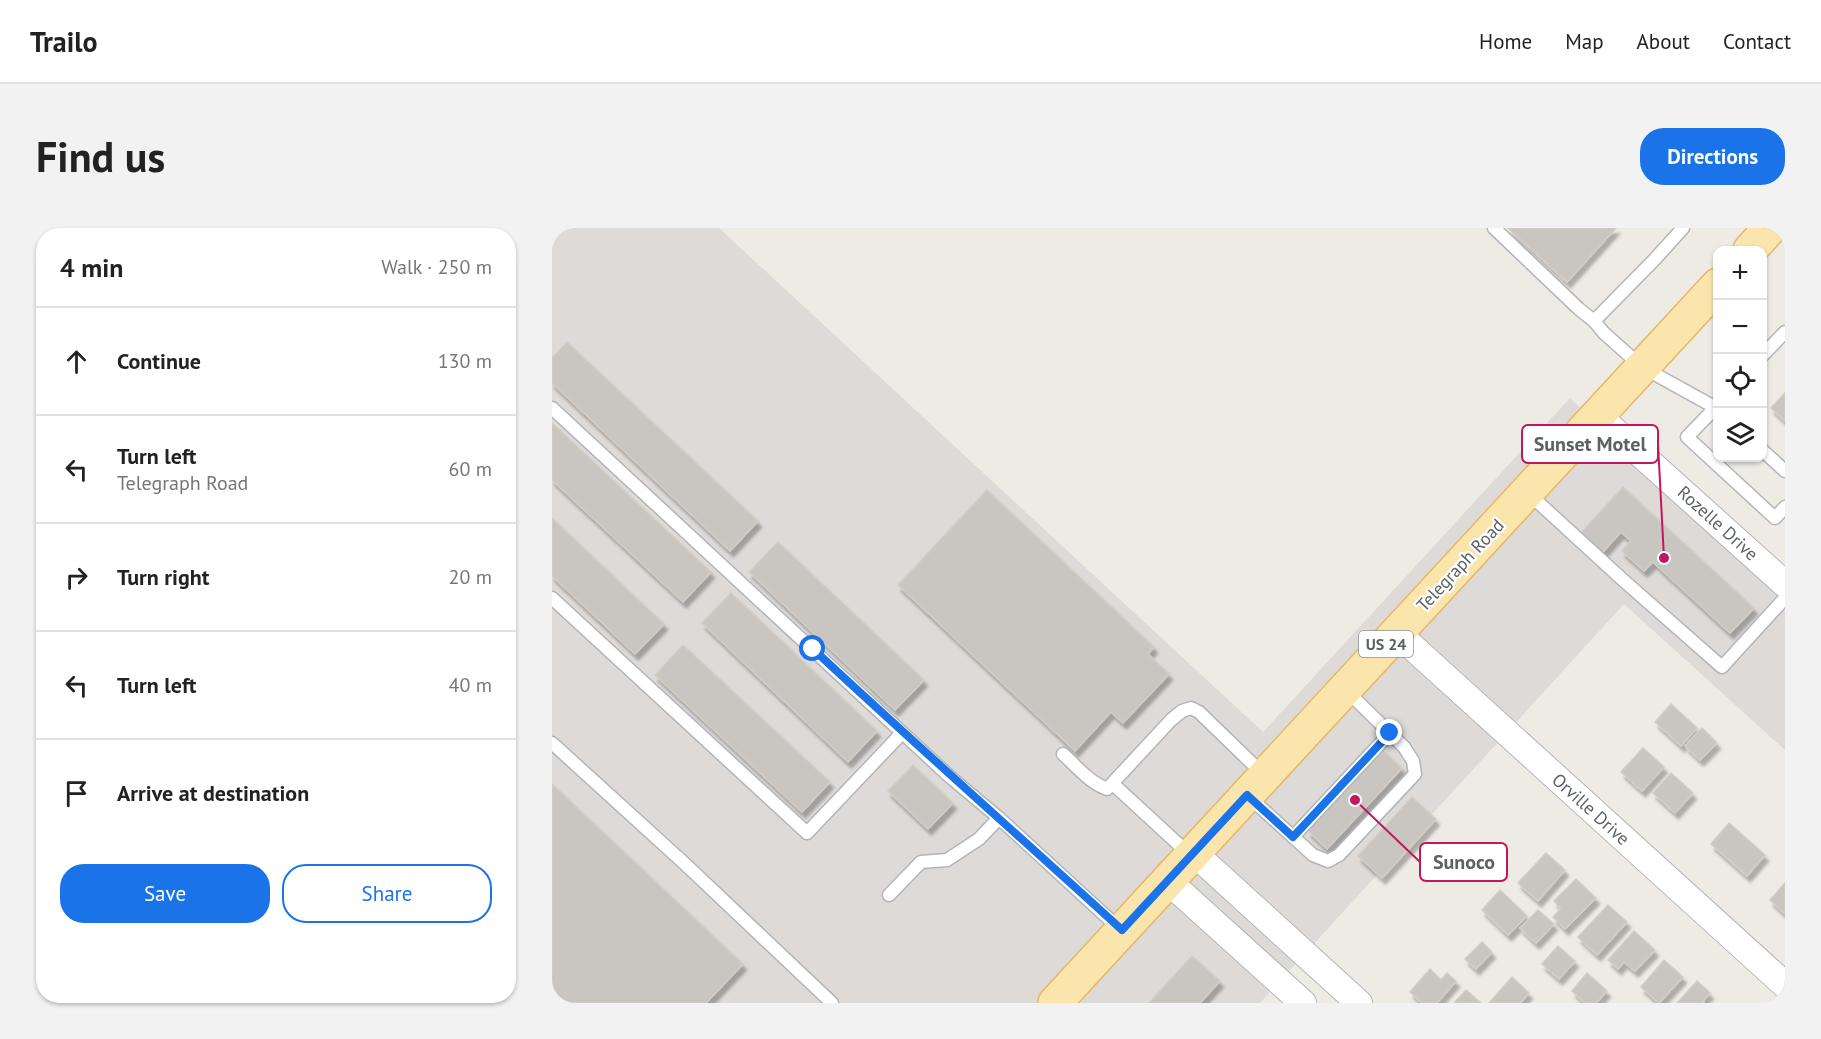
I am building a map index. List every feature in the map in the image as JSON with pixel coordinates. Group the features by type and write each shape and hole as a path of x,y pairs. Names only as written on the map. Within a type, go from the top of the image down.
{"main road":[{"path":"1754,246 1770,228"},
{"name":"Telegraph Road","path":"1055,1003 1713,290"}],"street":[{"name":"Rozelle Drive","path":"1597,415 1785,584"},
{"name":"Orville Drive","path":"1397,633 1785,985"},
{"path":"1192,854 1359,1003"},
{"path":"1168,881 1303,1003"}],"lane":[{"path":"1494,228 1642,367 1713,405"},
{"path":"1594,321 1683,228"},
{"path":"1764,354 1785,332"},
{"path":"552,408 902,733 1122,930"},
{"path":"1716,408 1687,437 1775,518 1785,507"},
{"path":"1767,455 1785,471"},
{"path":"1527,492 1722,667 1785,598"},
{"path":"552,598 807,833 902,733"},
{"path":"1063,754 1098,785 1107,789 1171,720 1182,711 1191,708 1199,712 1293,837 1313,855 1328,861 1339,855 1415,774 1413,761 1404,747 1345,689"},
{"path":"1293,837 1390,733"},
{"path":"552,743 684,863 832,1003"},
{"path":"1113,784 1192,854"},
{"path":"888,895 921,862 947,860 979,839 999,818"}],"shaded area":[{"path":"552,228 719,228 1263,732 1570,398 1785,596 1785,750 1624,604 1260,1003 552,1003"}],"building":[{"path":"1508,228 1616,228 1567,282"},
{"path":"567,342 758,521 730,551 552,383 552,358"},
{"path":"1785,393 1785,421 1771,408"},
{"path":"552,423 711,572 683,602 552,480"},
{"path":"1623,487 1754,608 1730,633 1653,562 1644,571 1622,551 1631,541 1621,532 1601,554 1580,534"},
{"path":"987,490 1154,647 1148,654 1169,674 1123,723 1111,712 1075,751 898,585"},
{"path":"552,518 664,624 635,654 552,576"},
{"path":"778,542 924,680 895,710 749,572"},
{"path":"731,593 877,731 848,762 702,623"},
{"path":"683,645 830,782 802,812 655,675"},
{"path":"1671,704 1697,728 1681,746 1655,722"},
{"path":"1702,728 1717,743 1700,760 1685,746"},
{"path":"1643,748 1664,767 1642,791 1621,772"},
{"path":"1383,750 1402,768 1327,849 1308,831"},
{"path":"913,765 953,803 928,829 888,791"},
{"path":"1671,773 1693,793 1675,813 1653,793"},
{"path":"552,784 743,964 706,1003 552,1003"},
{"path":"1412,797 1436,819 1382,878 1358,856"},
{"path":"1729,823 1765,855 1747,876 1711,844"},
{"path":"1546,853 1565,870 1538,901 1518,883"},
{"path":"1576,879 1596,898 1565,929 1553,917 1561,909 1554,901"},
{"path":"1785,883 1785,914 1770,900"},
{"path":"1500,890 1527,916 1508,935 1482,910"},
{"path":"1608,905 1627,922 1597,955 1578,937"},
{"path":"1538,910 1554,924 1536,943 1520,928"},
{"path":"1634,931 1655,950 1635,971 1624,962 1618,969 1608,960"},
{"path":"1482,942 1492,952 1476,969 1465,959"},
{"path":"1558,946 1575,961 1559,979 1542,964"},
{"path":"1192,956 1220,981 1200,1003 1149,1003"},
{"path":"1664,960 1683,977 1659,1003 1641,987"},
{"path":"1430,969 1441,980 1447,973 1456,981 1437,1003 1422,1003 1410,992"},
{"path":"1587,973 1607,991 1596,1003 1585,1003 1572,991"},
{"path":"1512,977 1529,993 1520,1003 1489,1003"},
{"path":"1697,981 1710,993 1703,1001 1704,1003 1677,1003"},
{"path":"1466,990 1481,1003 1454,1003"}],"place":[{"name":"Sunset Motel","path":"1664,558"},
{"name":"Sunoco","path":"1355,800"}],"route":[{"path":"813,649 949,776 999,818 1122,930 1247,795 1293,837 1390,733"}]}
